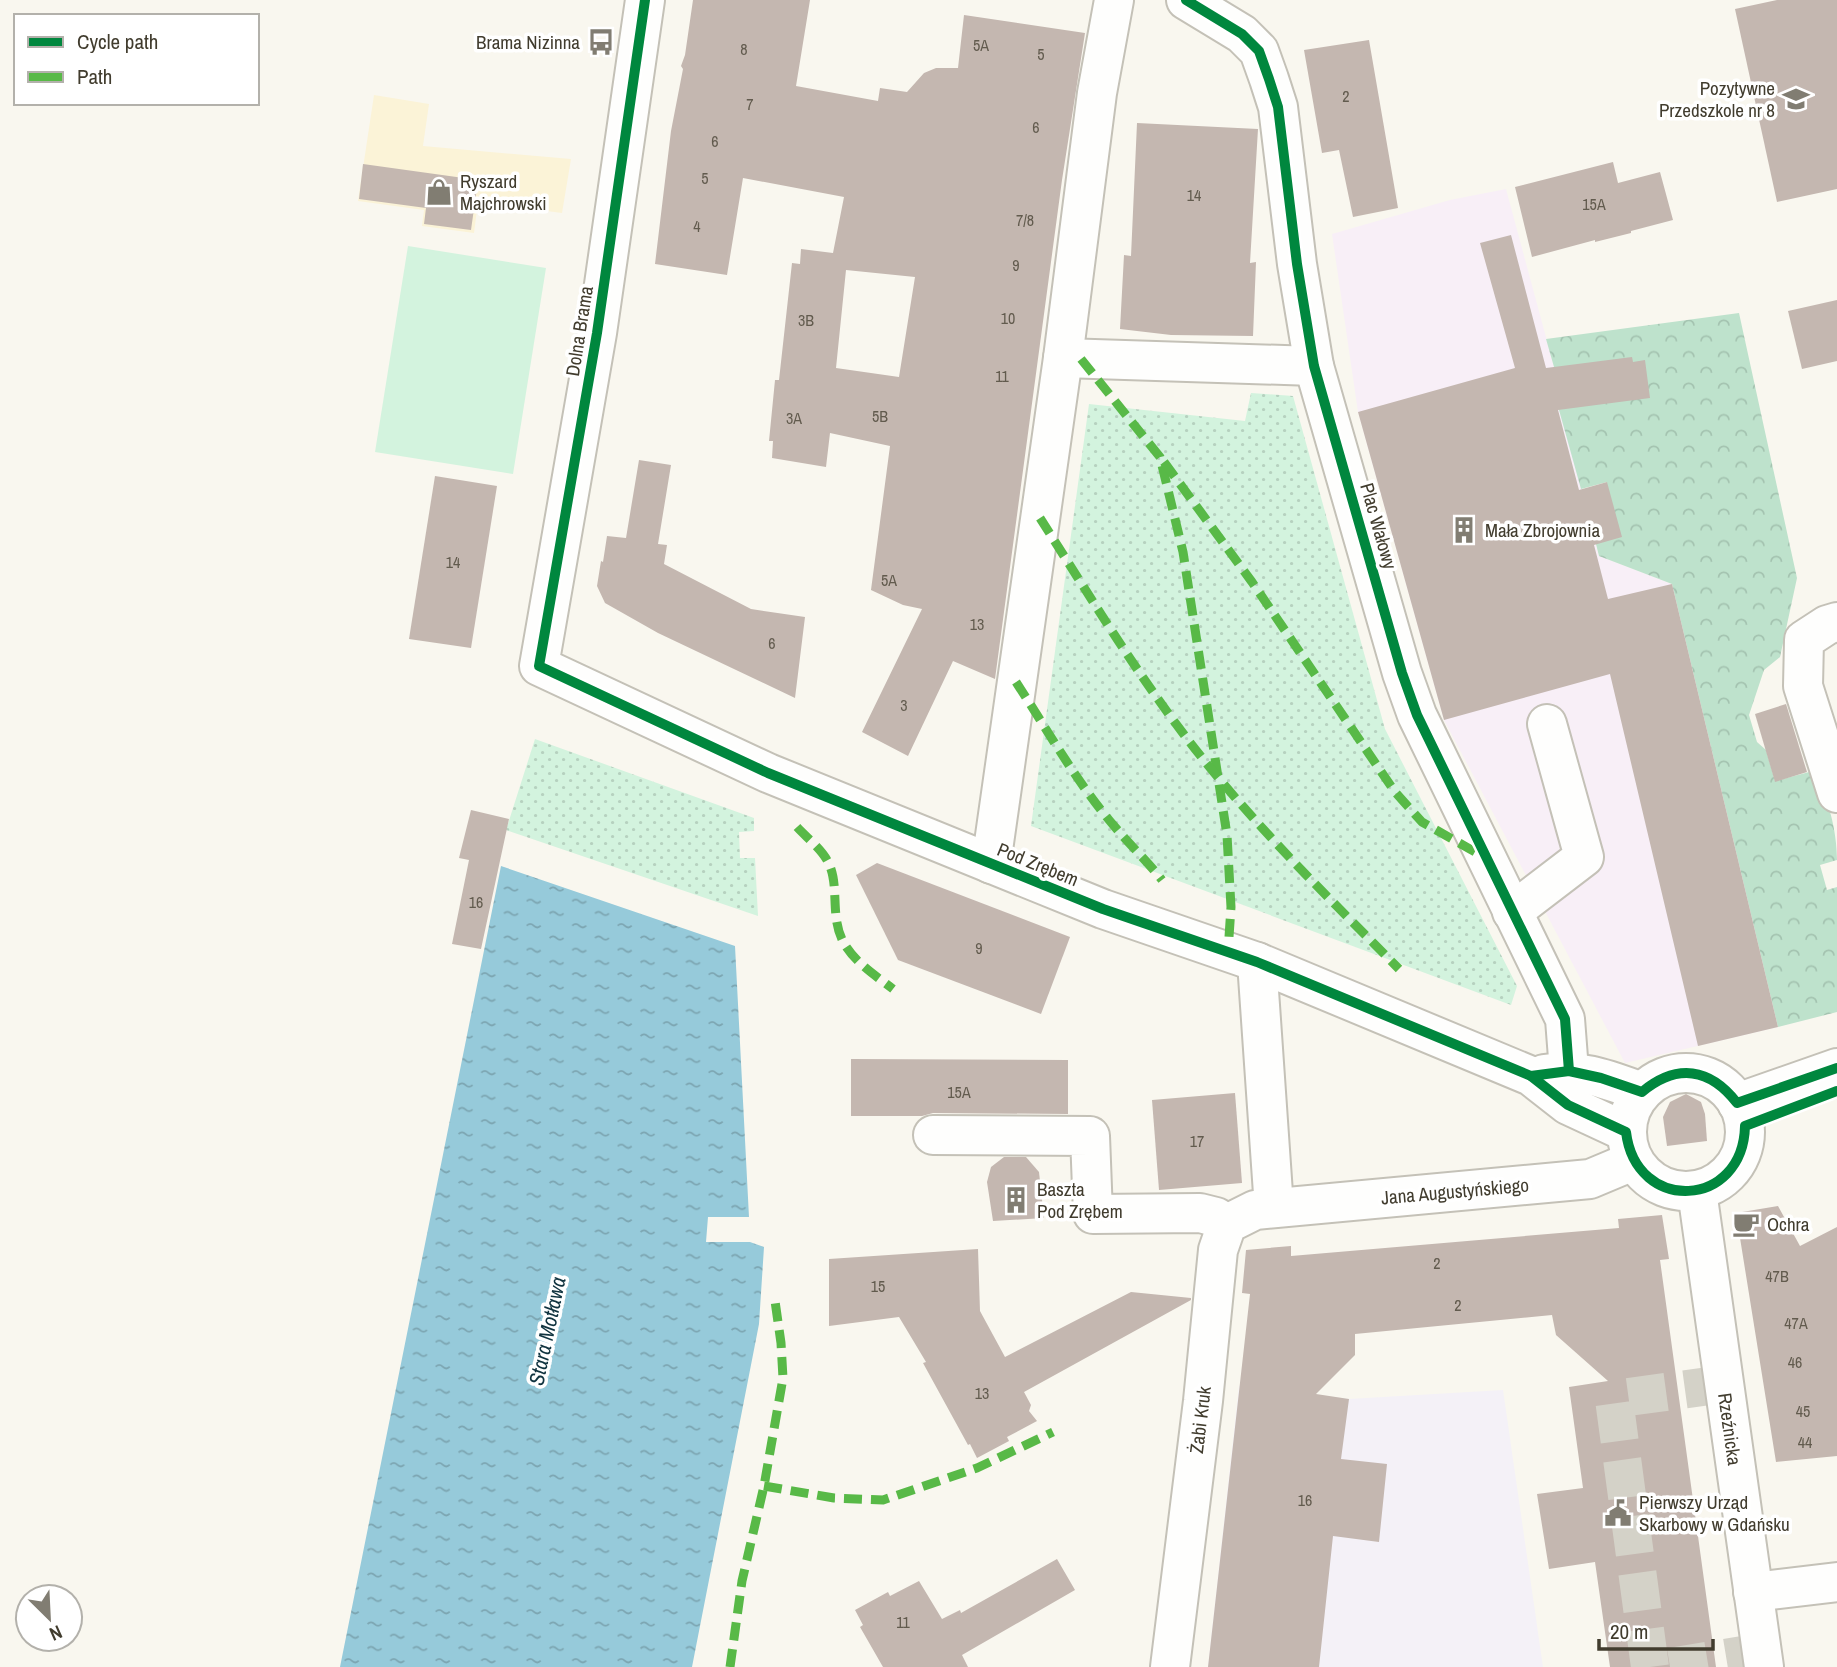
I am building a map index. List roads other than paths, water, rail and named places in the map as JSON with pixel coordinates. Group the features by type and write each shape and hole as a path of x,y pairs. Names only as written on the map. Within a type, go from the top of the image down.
{"street":[{"name":"Dolna Brama","path":"539,666 597,333 645,0"},
{"path":"991,864 1063,358 1097,93 1114,0"},
{"name":"Plac Wałowy","path":"1186,0 1242,34 1259,51 1278,107 1297,264 1314,366 1402,673 1417,715 1565,1019 1569,1071"},
{"path":"1063,358 1314,366"},
{"path":"1837,622 1827,625 1804,640 1803,686 1837,793"},
{"name":"Pod Zrębem","path":"539,666 768,773 1103,909 1257,962 1531,1076 1568,1105 1630,1146"},
{"path":"1512,912 1584,857 1547,724"},
{"path":"933,1135 1090,1136 1093,1214 1200,1213 1216,1217 1227,1224 1255,1210 1274,1208 1257,962"},
{"path":"1741,1114 1837,1068"},
{"path":"1531,1076 1569,1071 1601,1078 1642,1092"},
{"path":"1693,1073 1711,1078 1726,1088 1741,1114 1744,1144 1738,1160 1728,1174 1713,1185 1697,1191 1678,1191 1660,1186 1645,1176 1630,1146 1630,1110 1642,1092 1656,1080 1674,1074 1693,1073"},
{"path":"1741,1114 1837,1091"},
{"name":"Jana Augustyńskiego","path":"1274,1208 1590,1179 1630,1146"},
{"name":"Rzeźnicka","path":"1697,1191 1763,1667"},
{"name":"Żabi Kruk","path":"1170,1667 1203,1401 1218,1250 1227,1224"},
{"path":"1753,1592 1837,1582"}],"water":[{"name":"Stara Motława","path":"501,866 735,946 749,1217 708,1217 706,1242 750,1242 764,1247 759,1324 692,1667 340,1667"}],"tunnel":[{"path":"1650,1667 1614,1399 1724,1384"},
{"path":"1670,1667 1761,1652"}],"place":[{"name":"Brama Nizinna","path":"601,42"},
{"name":"Pozytywne Przedszkole nr 8","path":"1796,99"},
{"name":"Ryszard Majchrowski","path":"439,192"},
{"name":"Mała Zbrojownia","path":"1464,530"},
{"name":"Baszta Pod Zrębem","path":"1016,1200"},
{"name":"Ochra","path":"1746,1224"},
{"name":"Pierwszy Urząd Skarbowy w Gdańsku","path":"1618,1513"}]}
